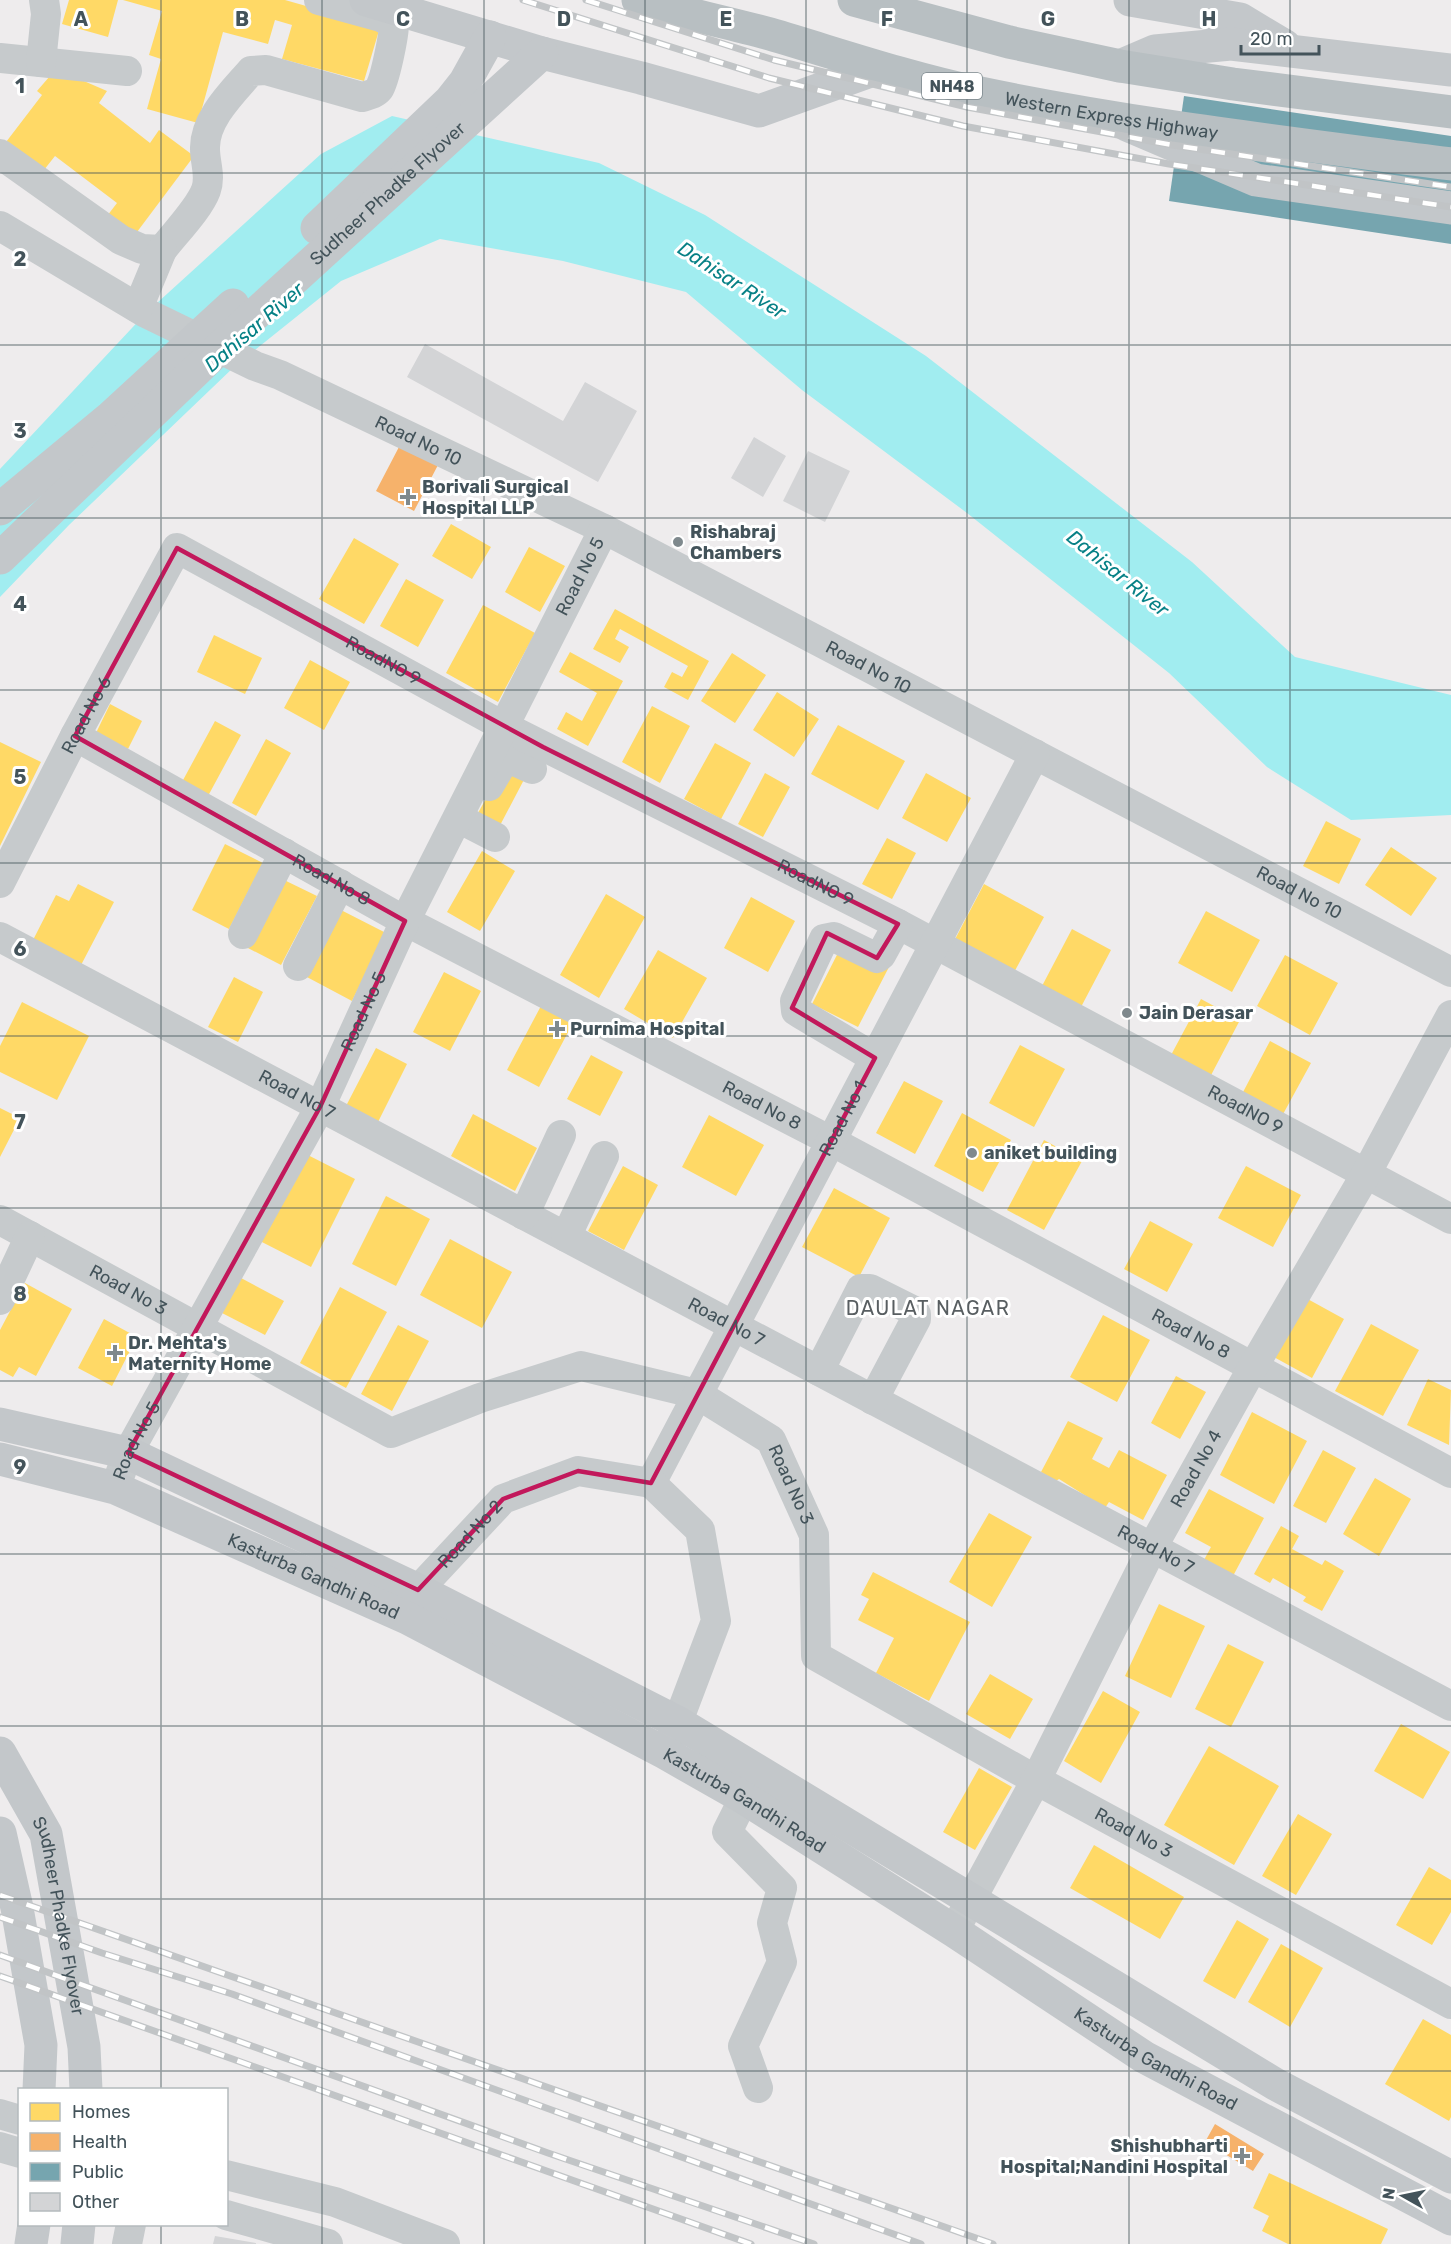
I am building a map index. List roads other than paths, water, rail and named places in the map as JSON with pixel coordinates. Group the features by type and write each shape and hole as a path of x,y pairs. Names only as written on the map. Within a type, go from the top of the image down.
{"highway":[{"name":"Western Express Highway","path":"638,0 768,34 879,68 974,92 1104,116 1451,164"},
{"path":"854,0 1009,42 1120,66 1233,84 1451,112"}],"main road":[{"path":"366,0 542,53 759,111 879,68"},
{"path":"1130,0 1240,19 1294,52"},
{"name":"Sudheer Phadke Flyover","path":"0,509 111,417 450,101 465,82 490,37"},
{"path":"1120,66 1155,51 1231,44 1451,70"},
{"name":"Sudheer Phadke Flyover","path":"0,558 250,319 494,94 542,53"},
{"path":"1104,116 1256,180 1451,208"},
{"name":"Kasturba Gandhi Road","path":"0,1424 128,1453 412,1604 744,1798 954,1931 1144,2057 1449,2211"},
{"name":"Kasturba Gandhi Road","path":"0,1459 114,1488 412,1604 679,1723 1275,2084 1451,2177"},
{"name":"Sudheer Phadke Flyover","path":"0,1753 46,1834 84,2048 86,2088"},
{"name":"Sudheer Phadke Flyover","path":"0,1833 17,1908 41,2045 39,2088"},
{"path":"1167,2069 1191,2034"},
{"path":"31,2244 34,2226"},
{"path":"77,2244 79,2226"}],"street":[{"path":"41,62 46,14 44,0"},
{"path":"142,310 162,250 205,192 209,180 205,147 208,129 218,112 251,71 266,70 362,97 372,95 380,88 394,35 394,24 381,17 319,0"},
{"path":"0,58 127,71"},
{"path":"0,154 121,240 142,249 162,250"},
{"name":"Road No 10","path":"0,226 142,310 604,529 1451,972"},
{"name":"Road No 5","path":"114,1488 128,1453 320,1107 405,921 478,805 526,753 604,529"},
{"name":"RoadNO 9","path":"177,548 526,753 898,924 1451,1219"},
{"name":"Road No 6","path":"0,883 75,736 177,548"},
{"name":"Road No 8","path":"75,736 279,862 335,892 405,921 831,1141 1451,1473"},
{"name":"Road No 1","path":"651,1483 1035,754"},
{"path":"243,934 279,862"},
{"path":"298,966 335,892"},
{"path":"875,1058 796,1011 795,1001 824,939 834,937 877,958 881,955 898,924"},
{"name":"Road No 7","path":"0,937 320,1107 568,1232 733,1326 822,1365 1152,1548 1451,1706"},
{"name":"Road No 4","path":"954,1931 1036,1780 1152,1548 1253,1367 1366,1174 1451,1015"},
{"path":"526,1210 561,1135"},
{"path":"568,1232 604,1156"},
{"name":"Road No 3","path":"0,1220 391,1433 480,1398 581,1366 697,1394 771,1440 814,1535 816,1656 1036,1780 1451,2004"},
{"path":"0,1300 7,1267 30,1236"},
{"path":"822,1365 861,1290 870,1289 914,1311 916,1319 876,1395"},
{"name":"Road No 2","path":"412,1604 503,1499 578,1471 651,1483"},
{"path":"651,1483 700,1530 716,1621 679,1723 665,1753"},
{"path":"744,1798 727,1832 782,1888 772,1923 782,1962 743,2046 758,2088"},
{"path":"0,2114 18,2119"},
{"path":"0,2147 18,2152"},
{"path":"228,2175 335,2202 402,2236 445,2244"},
{"path":"228,2216 328,2244"},
{"path":"127,2244 131,2226"}],"water":[{"name":"Dahisar River","path":"392,116 599,163 705,215 926,356 1192,562 1295,657 1451,695 1451,815 1351,820 1267,767 1169,673 967,513 802,390 686,292 563,261 440,239 341,281 235,366 69,525 0,597 0,469 146,313 321,154"}],"railway":[{"path":"523,0 769,78 963,126 1169,164 1451,207"},
{"path":"586,0 774,60 967,107 1172,145 1451,187"},
{"path":"0,1895 993,2244"},
{"path":"0,1917 102,1953 232,1994 921,2244"},
{"path":"0,1955 548,2153 814,2244"},
{"path":"0,1976 751,2244"}],"place":[{"name":"Borivali Surgical Hospital LLP","path":"408,497"},
{"name":"Rishabraj Chambers","path":"678,542"},
{"name":"Jain Derasar","path":"1127,1013"},
{"name":"Purnima Hospital","path":"557,1029"},
{"name":"aniket building","path":"972,1153"},
{"name":"Dr. Mehta's Maternity Home","path":"115,1353"},
{"name":"Shishubharti Hospital;Nandini Hospital","path":"1242,2156"}],"district":[{"name":"DAULAT NAGAR","path":"928,1308"}]}
